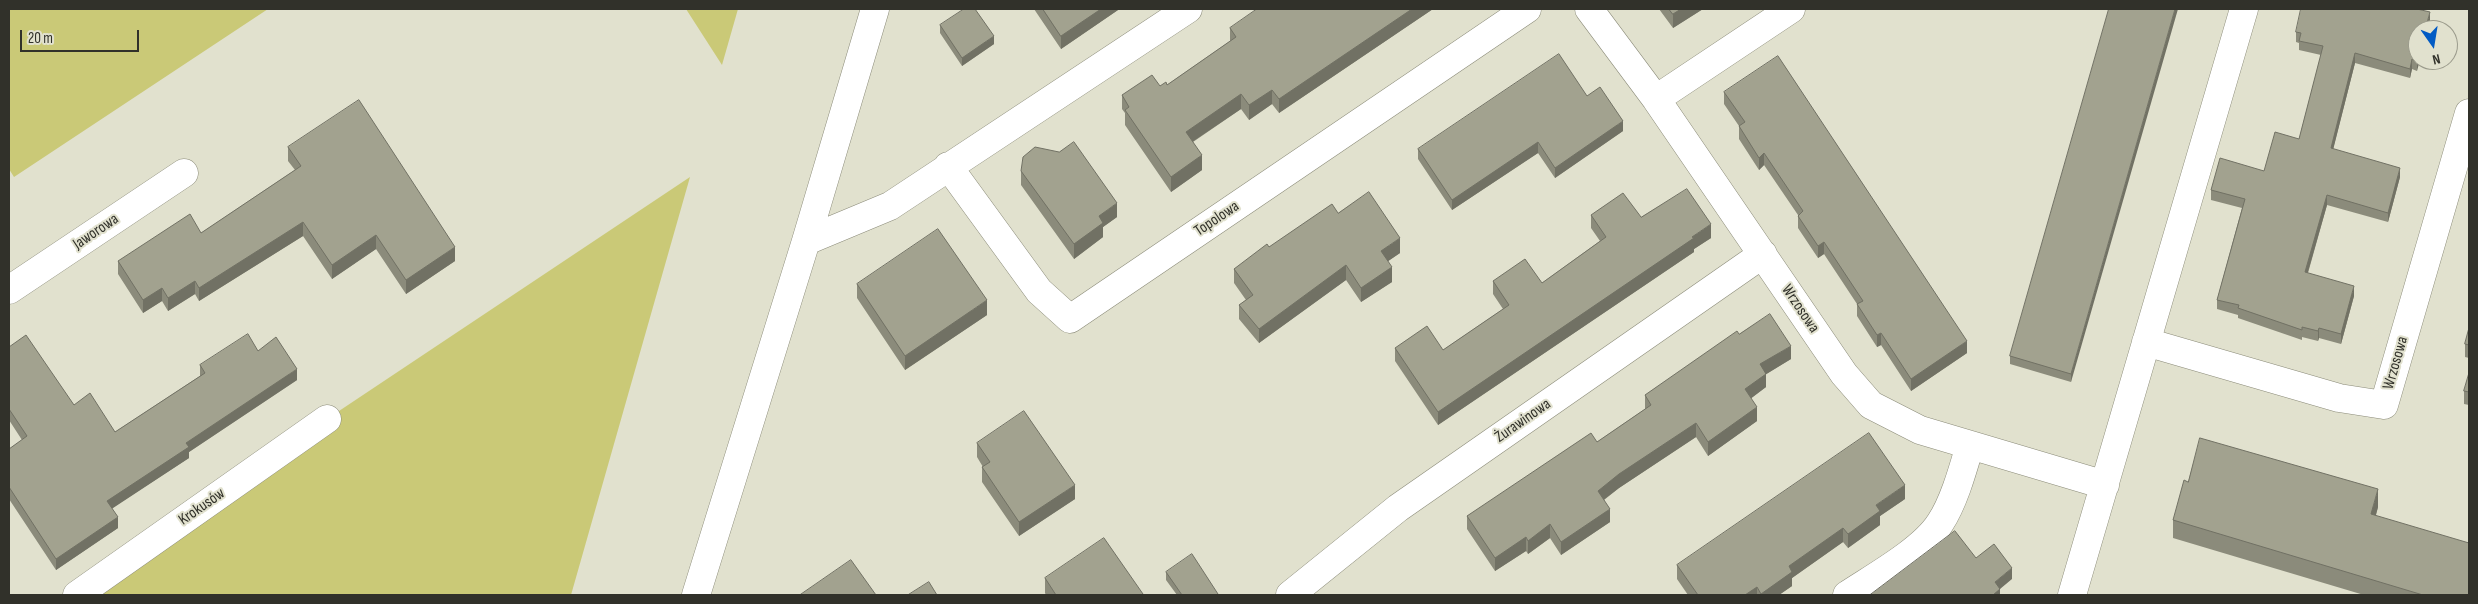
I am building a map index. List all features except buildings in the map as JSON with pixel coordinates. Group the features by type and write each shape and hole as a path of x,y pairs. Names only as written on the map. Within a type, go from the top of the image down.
{"street":[{"path":"696,595 806,242 875,9"},
{"path":"806,242 890,206 1188,9"},
{"name":"Topolowa","path":"948,166 1039,291 1070,319 1527,9"},
{"name":"Wrzosowa","path":"1589,9 1656,99 1844,374 1871,405 1920,430 2105,485"},
{"path":"1656,99 1791,9"},
{"path":"2072,595 2244,9"},
{"name":"Wrzosowa","path":"2146,342 2338,398 2384,405 2469,113"},
{"name":"Jaworowa","path":"9,290 184,173"},
{"name":"Żurawinowa","path":"1290,595 1398,508 1763,254"},
{"name":"Krokusów","path":"77,595 326,419"},
{"path":"1847,595 1915,548 1940,523 1959,480 1970,445"}],"shaded area":[{"path":"9,9 268,9 14,177 9,169"},
{"path":"686,9 738,9 722,65"},
{"path":"690,177 571,595 77,595 327,419"}]}
